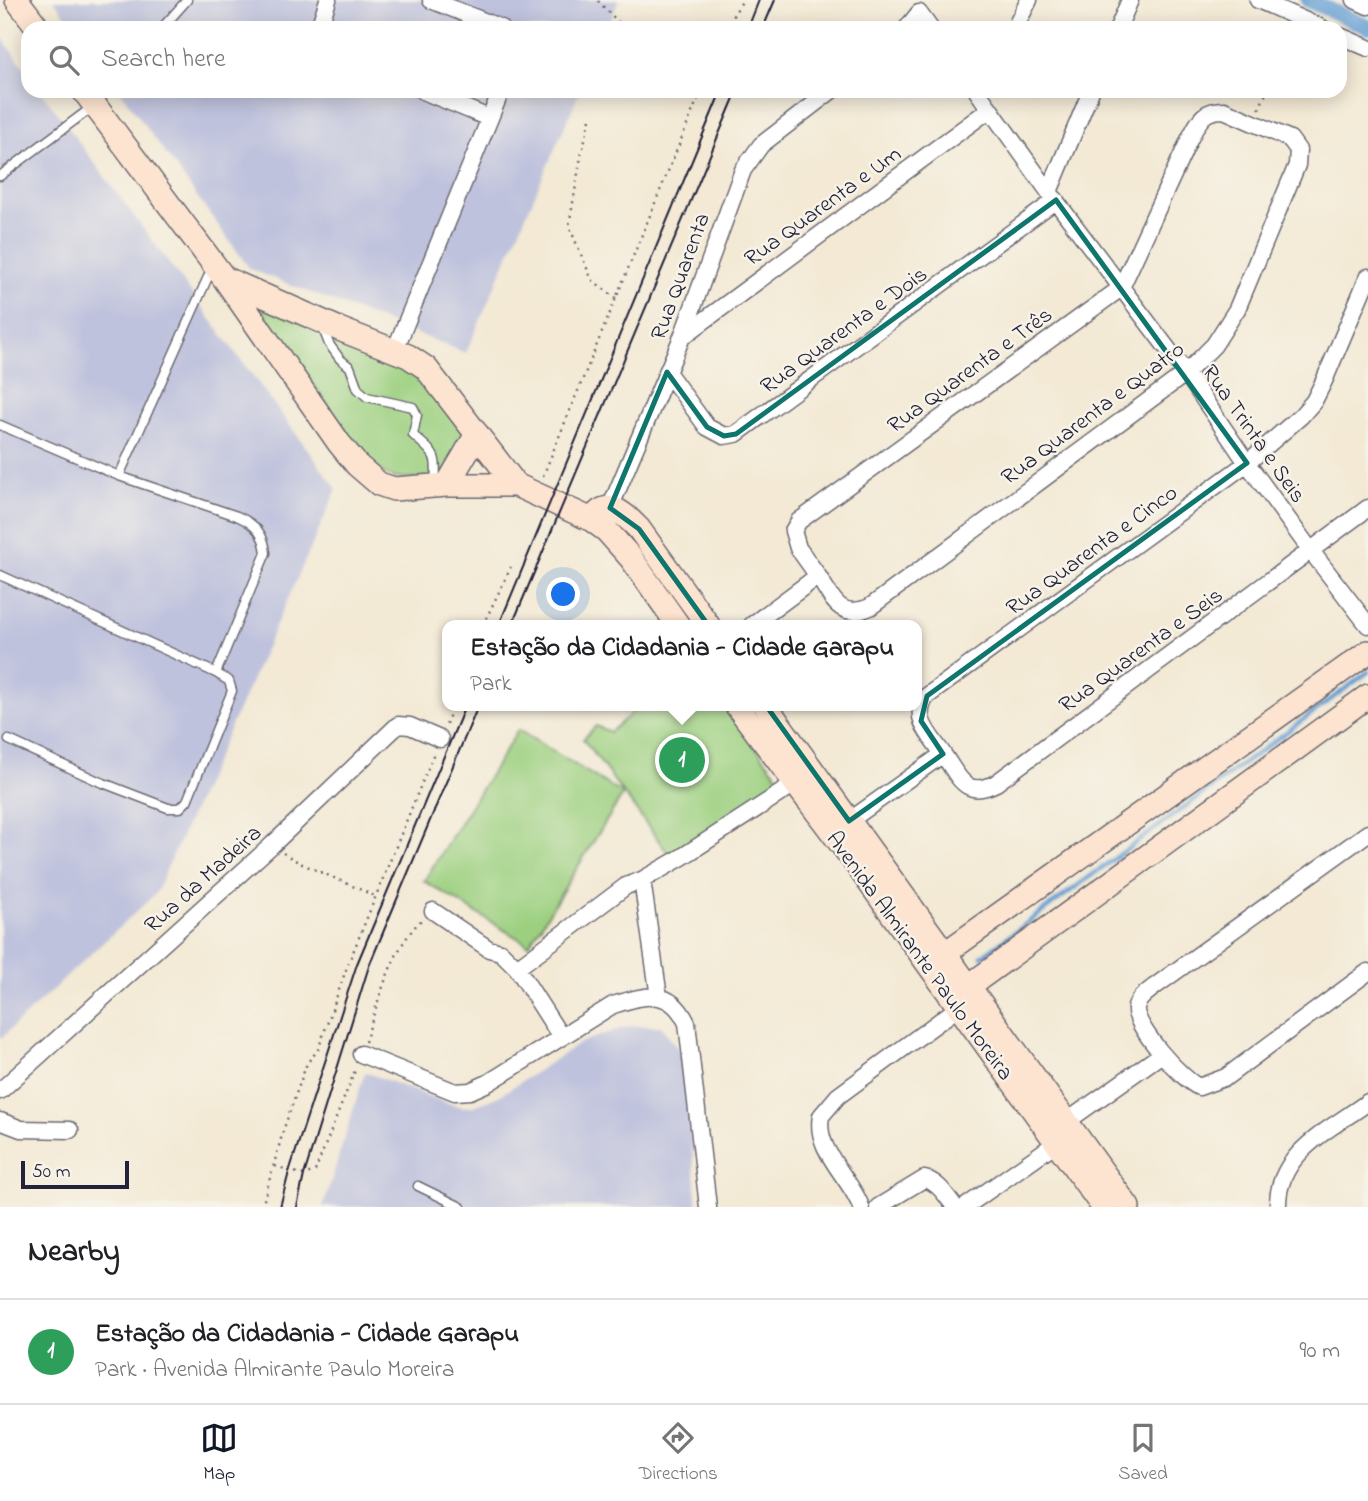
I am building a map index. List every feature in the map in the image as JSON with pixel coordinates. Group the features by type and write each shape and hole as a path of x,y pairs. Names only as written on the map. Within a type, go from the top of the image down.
{"main road":[{"path":"17,0 33,21"},
{"path":"96,98 339,443 357,465 379,484 394,488 441,485 526,490 601,514 617,510 639,528 704,620"},
{"path":"219,272 321,321 395,350 426,368 477,434 526,490"},
{"path":"441,485 477,434"},
{"path":"601,514 674,620"},
{"path":"937,959 1368,652"},
{"path":"960,997 1368,696"},
{"name":"Avenida Almirante Paulo Moreira","path":"741,711 937,959"},
{"name":"Avenida Almirante Paulo Moreira","path":"770,711 849,821 1056,1143 1103,1207"},
{"name":"Avenida Almirante Paulo Moreira","path":"960,997 1066,1122 1128,1207"}],"street":[{"path":"321,21 328,0"},
{"path":"431,0 484,21"},
{"path":"1018,21 1028,0"},
{"path":"1121,21 1130,0"},
{"path":"1258,0 1306,21"},
{"path":"1355,0 1368,6"},
{"path":"1347,39 1368,48"},
{"path":"440,98 489,118"},
{"path":"395,350 497,98"},
{"name":"Rua Quarenta","path":"601,514 682,337 743,170 761,145 822,98"},
{"name":"Rua Quarenta e Um","path":"682,337 982,98"},
{"name":"Rua Trinta e Seis","path":"984,98 1053,196 1186,373 1311,551 1368,625"},
{"path":"1053,196 1088,98"},
{"name":"Rua Quarenta e Quatro","path":"818,576 837,604 847,611 857,612 870,607 1186,373 1214,345 1237,309 1297,165 1298,150 1290,139 1224,110 1213,110"},
{"name":"Rua Quarenta e Três","path":"818,576 794,540 793,531 799,521 1121,288 1190,138 1202,116 1213,110"},
{"name":"Rua Quarenta e Dois","path":"667,372 707,427 724,436 736,434 1053,196"},
{"name":"Rua Quarenta e Cinco","path":"922,702 1247,463 1301,416 1314,401 1368,277"},
{"name":"Rua Quarenta e Seis","path":"943,754 962,782 971,789 983,790 996,783 1368,508"},
{"path":"759,620 818,576"},
{"name":"Rua Quarenta e Cinco","path":"919,711 921,721 943,754"},
{"name":"Rua da Madeira","path":"0,1091 272,845 398,725 410,726 440,738"},
{"path":"849,821 943,754"},
{"path":"517,968 626,886 642,880 796,783"},
{"path":"1368,833 1154,986 1136,1007 1138,1018 1162,1054 1189,1083 1199,1087 1226,1077 1368,972"},
{"path":"642,880 659,997"},
{"path":"433,911 489,948 501,952 517,968 561,1037"},
{"path":"361,1054 456,1092 470,1091 488,1083 613,1005 632,999 659,997 670,1000 681,1011 687,1023 708,1207"},
{"path":"861,1207 854,1190 832,1159 820,1129 821,1116 827,1106 960,997"},
{"path":"1066,1122 1162,1054"},
{"path":"1278,1207 1283,1174 1299,1152 1368,1102"},
{"path":"0,1121 21,1129 70,1130"},
{"path":"965,1207 1056,1143"},
{"path":"878,1207 925,1179 936,1184 955,1207"}],"lane":[{"path":"168,21 187,0"},
{"path":"0,176 93,98"},
{"path":"119,476 219,272"},
{"path":"321,321 329,344 350,368 358,389 367,397 413,407 416,415 413,435 433,451 438,461 441,485"},
{"path":"0,425 119,476 251,522 265,541 266,553 216,673"},
{"path":"0,575 216,673 229,681 232,691 187,801 180,808 168,808 98,781 9,740"},
{"path":"418,1185 461,1207"}],"path":[{"path":"730,21 743,0"},
{"path":"598,1 617,21"},
{"path":"526,490 616,298 698,98"},
{"path":"1253,122 1264,98"},
{"path":"590,119 569,226 592,280 616,298"},
{"path":"485,620 511,567"},
{"path":"262,1207 284,1128 307,1063 318,1050 346,967 451,711"},
{"path":"272,845 300,863 375,896"}],"highlighted area":[{"path":"1056,200 1247,463 927,696 921,721 943,754 849,821 639,529 610,508 667,372 707,427 724,436 736,434"}],"shaded area":[{"path":"54,0 619,0 610,21 69,21"},
{"path":"0,35 21,64 21,98 46,98 337,489 156,893 0,1039"},
{"path":"125,98 577,98 466,353 250,269"},
{"path":"633,1026 661,1026 685,1059 697,1207 323,1207 365,1072 447,1103 462,1107 474,1106 499,1096 582,1042"}],"green space":[{"path":"256,302 406,358 469,436 444,472 431,478 395,478 383,473 362,454"},
{"path":"634,711 727,711 783,782 683,849 668,853 583,739 596,726 610,732"},
{"path":"518,730 623,794 529,945 424,881"}],"waterway":[{"path":"1308,0 1368,27"},
{"path":"982,956 1368,672"}],"tram line":[{"path":"751,21 759,0"},
{"path":"766,21 775,0"},
{"path":"501,620 718,98"},
{"path":"514,620 734,98"},
{"path":"280,1207 357,964 463,711"},
{"path":"297,1207 304,1175 369,966 476,711"}],"place":[{"name":"Estação da Cidadania - Cidade Garapu","path":"682,760"}]}
